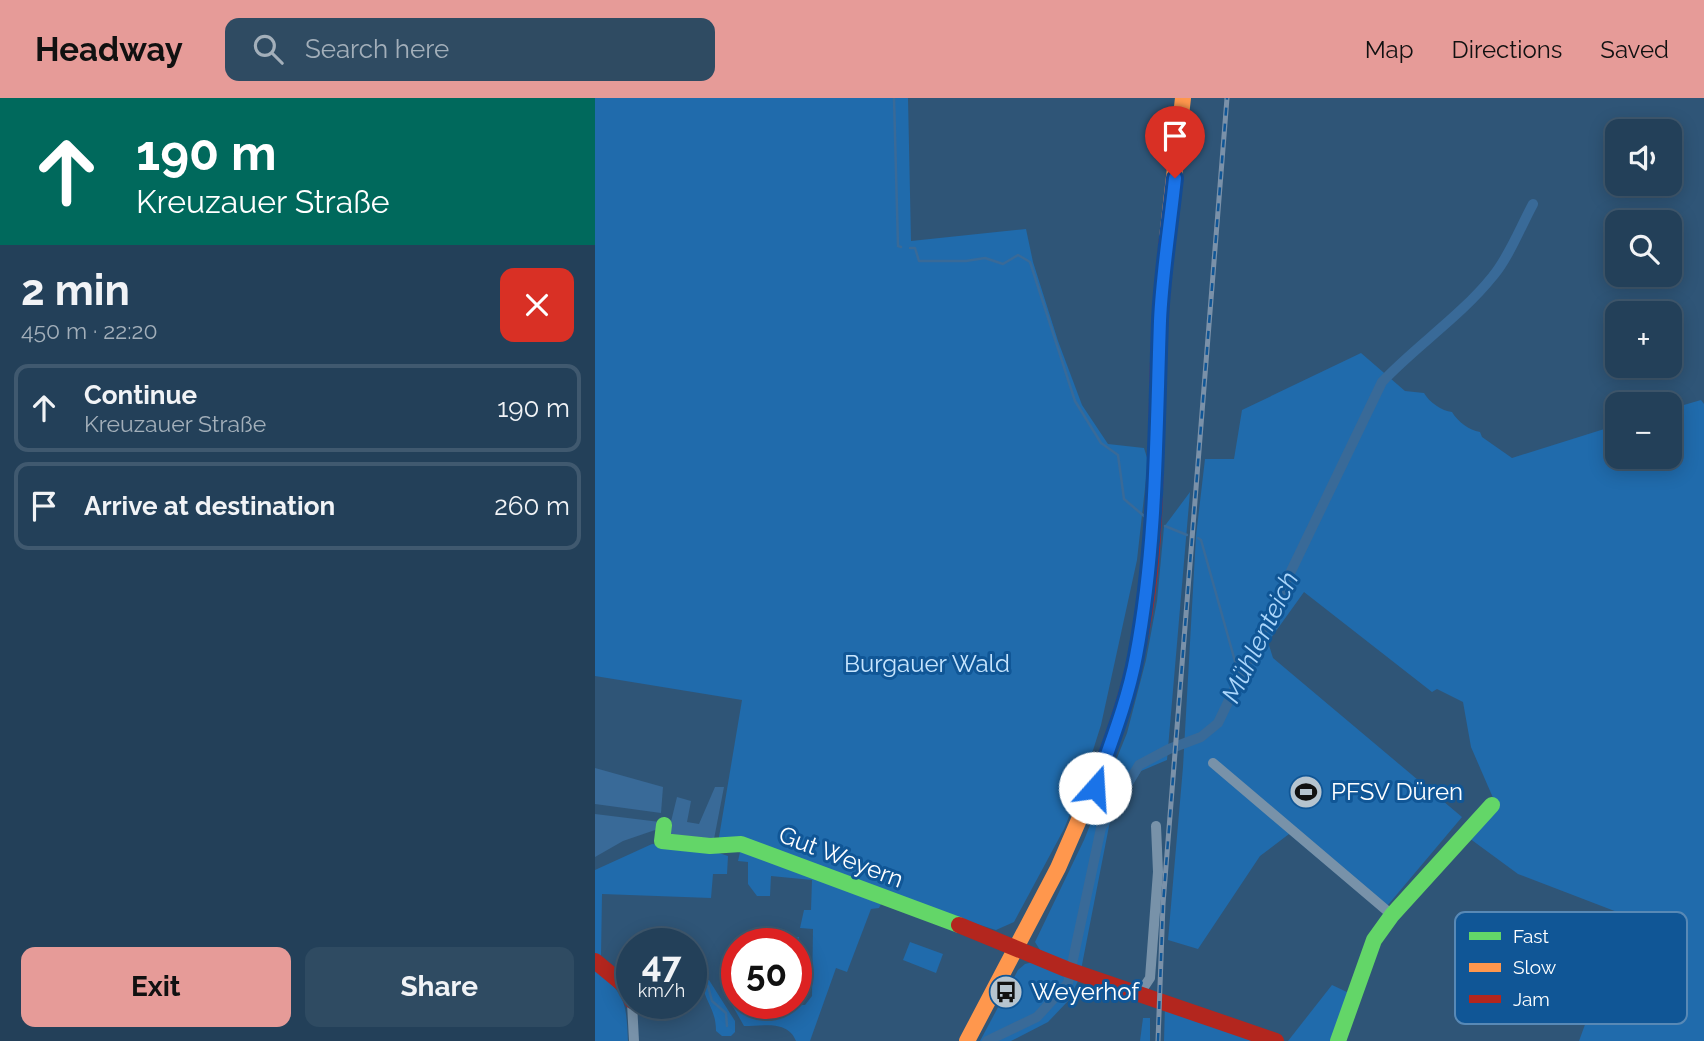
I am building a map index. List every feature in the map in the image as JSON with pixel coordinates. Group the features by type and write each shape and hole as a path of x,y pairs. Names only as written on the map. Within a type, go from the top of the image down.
{"street":[{"path":"967,1041 1085,811 1115,729 1136,659 1153,533 1160,319 1183,98"},
{"path":"1213,763 1392,915"},
{"path":"1338,1041 1374,940 1392,915 1492,805"},
{"name":"Gut Weyern","path":"664,825 662,841 710,846 741,844 1015,946"},
{"path":"1140,993 1150,978 1158,872 1156,826"},
{"path":"1015,946 1082,975 1276,1041"},
{"path":"595,961 616,978"},
{"path":"633,1019 634,1041"}],"green space":[{"name":"Burgauer Wald","path":"595,98 908,98 911,241 1026,229 1033,262 1058,341 1082,405 1108,444 1144,448 1148,461 1137,560 1101,725 1083,782 1064,829 1014,922 996,930 718,843 742,700 595,676"},
{"path":"1361,353 1405,391 1424,393 1429,400 1452,412 1464,425 1480,432 1482,437 1512,458 1605,429 1605,469 1682,469 1682,406 1701,400 1704,404 1704,1041 1579,1041 1585,1024 1687,1024 1687,912 1617,912 1518,874 1469,838 1497,807 1471,747 1463,702 1437,689 1432,692 1304,592 1268,642 1273,658 1462,817 1382,912 1289,834 1260,856 1198,949 1168,940 1183,767 1196,536 1205,459 1234,459 1242,410"},
{"path":"1190,492 1167,760 1141,771 1110,821 1081,970 1040,950 1035,942 1084,840 1127,733 1146,660 1157,601 1164,527"},
{"path":"652,844 713,851 728,856 727,874 713,874 711,898 602,894 601,957 595,954 595,870"},
{"path":"744,851 881,904 879,908 871,909 847,972 836,968 810,1041 796,1041 792,1034 781,1027 744,1026 740,1019 812,1019 813,929 800,928 804,910 811,910 812,880 771,876 770,896 757,896 748,884 748,862 738,861 740,852"},
{"path":"910,942 943,954 936,973 903,960"},
{"path":"1033,962 1079,979 1068,1001 1048,1022 1011,1041 980,1041 1018,970"},
{"path":"595,968 616,989 616,1019 626,1019 628,1041 595,1041"},
{"path":"707,980 721,999 721,1019 734,1019 735,1032 731,1036 722,1036 716,1031 707,1000"},
{"path":"1332,985 1349,993 1332,1041 1288,1041"},
{"path":"1165,1005 1264,1041 1164,1041"},
{"path":"1143,1018 1150,1018 1150,1041 1140,1041"}],"shaded area":[{"path":"595,768 663,787 661,813 595,804"},
{"path":"715,787 724,787 714,839 668,834 677,797 691,801 687,822 699,824"},
{"path":"595,814 660,822 658,829 623,841 595,857"}],"waterway":[{"path":"894,98 898,246 901,247"},
{"name":"Mühlenteich","path":"987,1041 1037,1017 1068,983 1101,828 1139,765 1169,749 1201,737 1218,723 1382,382 1467,304 1493,276 1510,251 1533,204"},
{"path":"910,248 915,248 919,261 966,261 985,258 1003,264 1018,255 1030,262 1075,401 1101,443 1118,455 1124,499 1144,516"},
{"path":"1165,526 1187,535"},
{"path":"1198,538 1201,540 1240,679"},
{"path":"708,986 712,1001 726,1013 727,1026"}],"railway":[{"path":"1158,1041 1163,904 1227,98"}],"traffic: fast":[{"path":"1338,1041 1374,940 1392,915 1492,805"},
{"path":"664,825 662,841 710,846 741,844 959,925"}],"traffic: slow":[{"path":"1167,238 1183,98"},
{"path":"967,1041 1058,868 1098,776"}],"traffic: jam":[{"path":"1098,776 1131,678 1144,617 1154,521 1159,346 1167,238"},
{"path":"959,925 1066,969 1276,1041"},
{"path":"595,961 616,978"}],"place":[{"name":"PFSV Düren","path":"1306,792"},
{"name":"Weyerhof","path":"1006,992"}],"route":[{"path":"1095,788 1136,659 1146,598 1153,531 1160,319 1175,178"}]}
